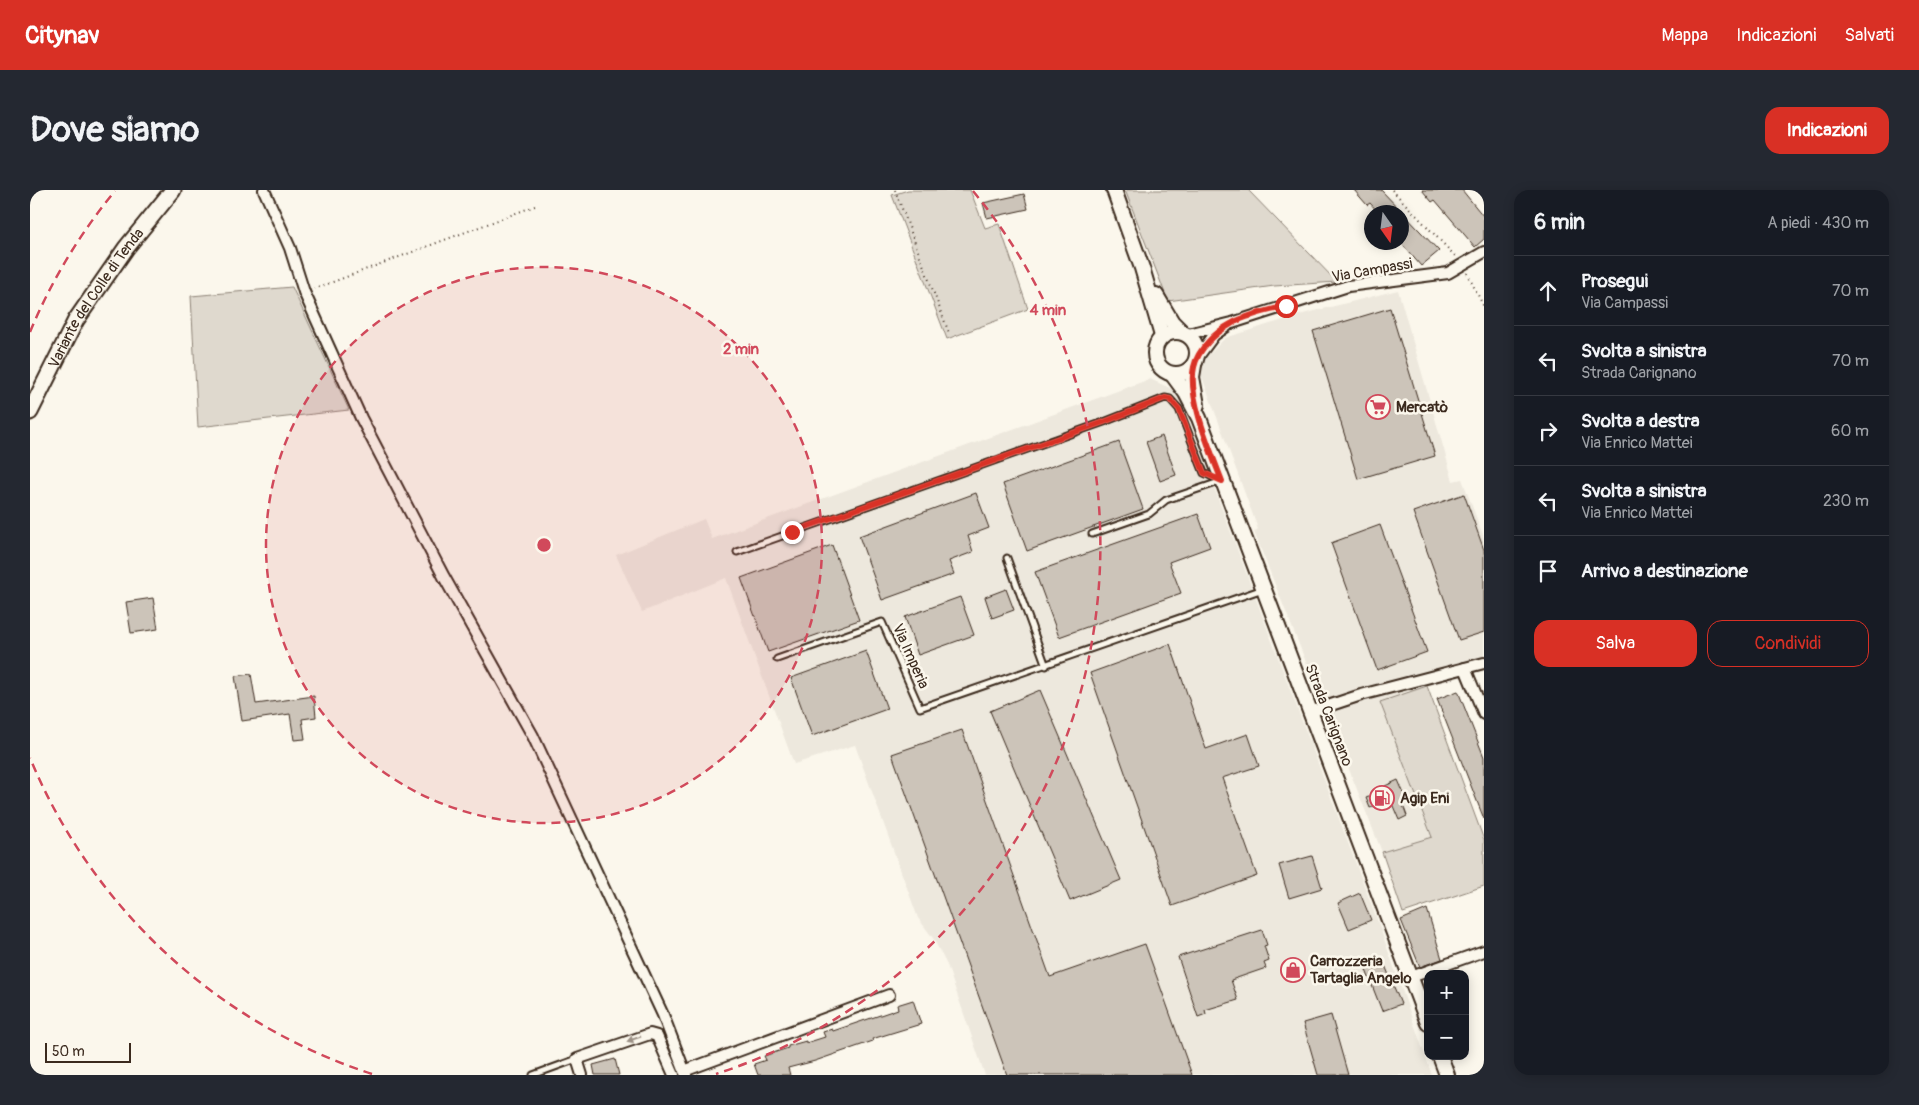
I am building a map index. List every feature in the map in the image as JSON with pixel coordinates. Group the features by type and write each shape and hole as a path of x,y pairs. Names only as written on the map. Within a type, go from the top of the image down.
{"main road":[{"name":"Variante del Colle di Tenda","path":"30,412 76,320 126,248 173,190"}],"street":[{"path":"264,190 290,248 304,292 361,418 444,577 533,736 655,998 685,1073 889,995"},
{"path":"1114,190 1142,268 1162,336"},
{"name":"Via Campassi","path":"1184,333 1232,323 1348,286 1448,273 1484,252"},
{"path":"1142,268 1160,304 1184,333 1194,341 1198,350 1196,362 1182,373 1172,374 1164,371 1154,357 1156,345 1162,336 1170,332 1184,333"},
{"name":"Via Campassi","path":"1196,362 1214,335 1232,323"},
{"name":"Strada Carignano","path":"1196,362 1192,377 1199,418"},
{"name":"Strada Carignano","path":"1172,374 1186,393 1199,418 1425,1015"},
{"path":"1310,712 1361,695 1484,663"},
{"path":"1465,668 1484,714"},
{"path":"1411,978 1484,951"},
{"path":"582,1075 577,1059 650,1034 657,1036 674,1075"},
{"path":"1441,1060 1447,1075"}],"lane":[{"path":"737,552 1104,422 1165,398 1170,399 1179,409 1204,473 1222,481"},
{"path":"1092,534 1149,514 1166,500 1222,481"},
{"path":"1007,558 1046,666"},
{"name":"Via Imperia","path":"777,659 882,622 920,708 1046,666 1263,588"},
{"path":"533,1075 577,1059"}],"path":[{"path":"895,190 949,332"},
{"path":"1392,190 1462,264 1484,307"},
{"path":"304,292 535,206"}],"shaded area":[{"path":"908,190 970,190 985,228 999,224 1028,309 947,339 892,195"},
{"path":"1125,190 1248,190 1337,282 1274,286 1168,301"},
{"path":"292,287 349,410 198,427 191,296"},
{"path":"1398,290 1453,481 1462,479 1484,538 1484,671 1427,686 1380,702 1432,838 1382,852 1254,532 1258,529 1201,374 1205,359 1225,338 1299,315"},
{"path":"1150,379 1172,389 1181,400 1378,922 1424,1052 1424,1060 1427,1060 1432,1075 985,1075 947,965 933,938 918,918 855,745 794,764 726,578 642,612 616,555 704,519 712,539"},
{"path":"1427,686 1484,840 1484,886 1403,913 1382,852 1432,837 1380,702"}],"building":[{"path":"1354,190 1381,190 1395,205 1372,205 1370,203 1367,205"},
{"path":"1422,190 1462,190 1484,217 1484,239 1475,247 1435,200 1432,202"},
{"path":"1024,194 1028,209 987,218 983,203"},
{"path":"1409,219 1439,251 1421,266 1407,250 1409,250"},
{"path":"1390,308 1435,456 1358,479 1313,331"},
{"path":"1162,436 1176,475 1160,481 1146,442"},
{"path":"1119,442 1143,509 1027,551 1003,484"},
{"path":"976,493 989,528 968,536 973,552 949,561 954,574 882,600 859,536"},
{"path":"1464,494 1484,550 1484,632 1459,640 1413,512"},
{"path":"1198,514 1210,547 1169,562 1181,593 1059,637 1035,572"},
{"path":"1380,525 1427,652 1377,670 1331,543"},
{"path":"832,545 859,620 768,652 741,578"},
{"path":"1006,589 1014,610 992,618 985,597"},
{"path":"960,597 974,635 918,655 905,617"},
{"path":"153,598 158,629 131,633 126,602"},
{"path":"1170,644 1206,749 1248,734 1259,766 1222,778 1257,876 1172,906 1090,673"},
{"path":"866,651 887,709 812,736 791,678"},
{"path":"251,674 256,704 314,696 316,717 302,719 305,739 294,740 290,714 242,721 235,676"},
{"path":"1040,690 1121,880 1070,901 990,711"},
{"path":"1458,691 1484,757 1484,819 1437,699"},
{"path":"962,730 1050,977 1145,944 1192,1075 1007,1075 892,754"},
{"path":"1398,780 1408,803 1403,805 1407,816 1399,820 1390,799 1370,808 1366,798 1386,790 1385,786"},
{"path":"1312,856 1322,888 1289,898 1279,865"},
{"path":"1360,893 1371,920 1349,929 1338,903"},
{"path":"1427,909 1442,959 1420,967 1401,920"},
{"path":"1262,930 1267,945 1264,946 1269,961 1264,963 1266,968 1231,980 1238,1000 1205,1010 1206,1014 1198,1017 1178,957"},
{"path":"1384,963 1401,1004 1382,1011 1366,970"},
{"path":"913,1000 921,1024 872,1039 873,1041 815,1061 788,1068 790,1075 758,1075 754,1064 766,1060 764,1056 788,1048 788,1046 825,1037 823,1032 832,1029 833,1031 898,1009 897,1005"},
{"path":"1331,1015 1348,1075 1318,1075 1303,1023"},
{"path":"615,1059 619,1075 595,1075 593,1065"}],"place":[{"name":"Mercatò","path":"1378,407"},
{"name":"Agip Eni","path":"1382,798"},
{"name":"Carrozzeria Tartaglia Angelo","path":"1293,970"}],"route":[{"path":"792,532 1104,422 1165,398 1170,399 1179,409 1204,473 1222,481 1199,418 1192,377 1194,365 1214,335 1232,323 1286,306"}]}
